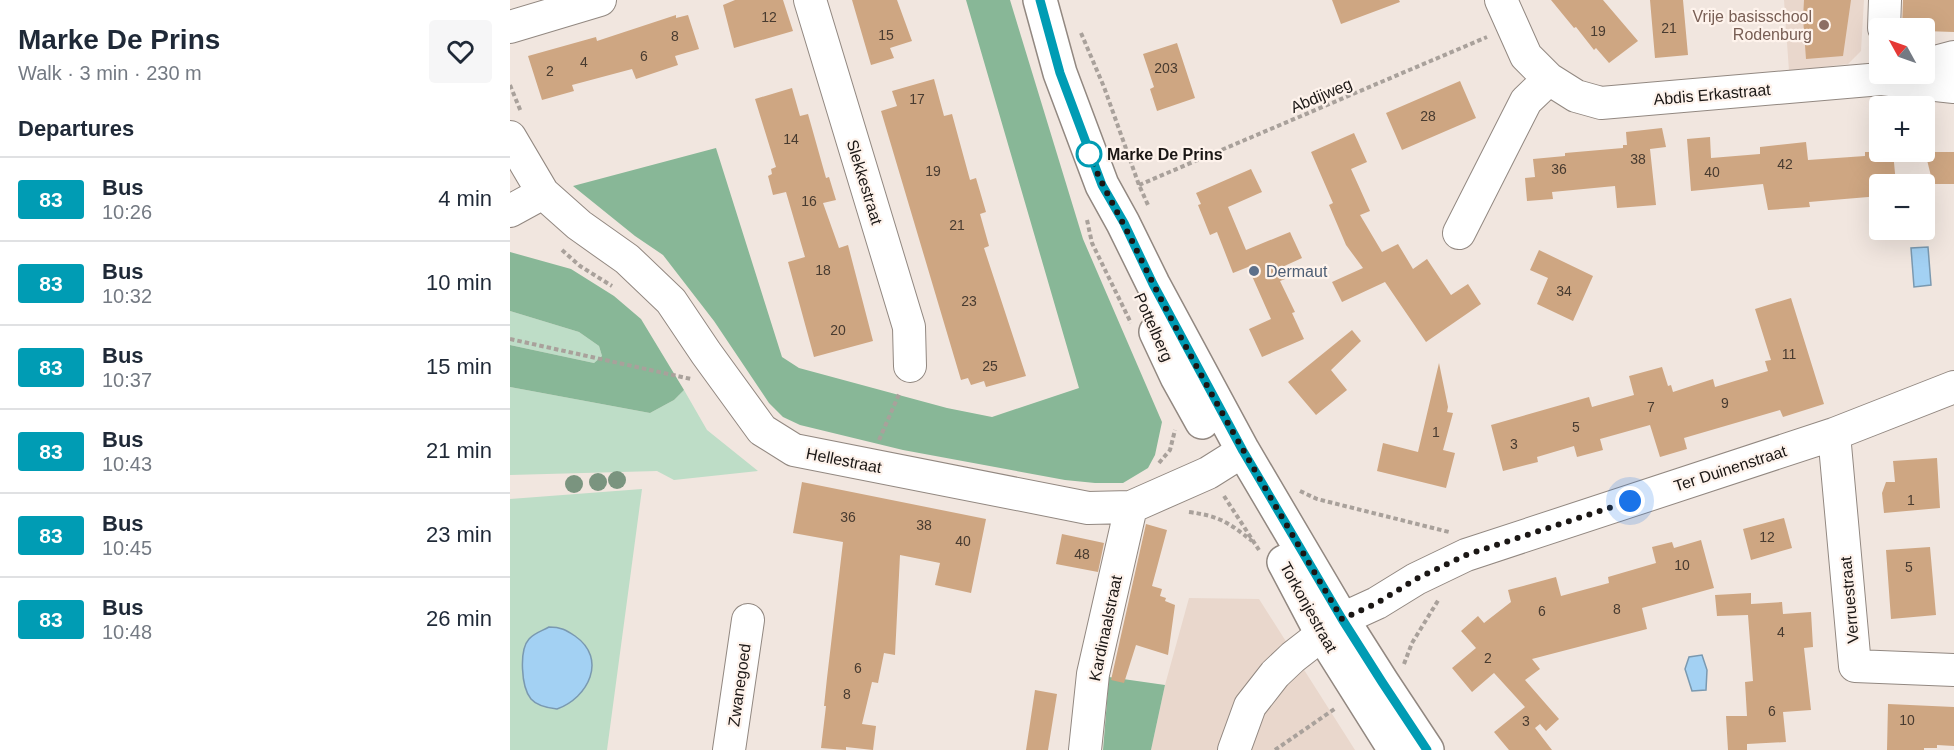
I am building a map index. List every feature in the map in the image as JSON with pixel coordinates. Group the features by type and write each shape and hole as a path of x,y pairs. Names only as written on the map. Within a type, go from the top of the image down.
{"main road":[{"name":"Pottelberg","path":"1040,0 1060,73 1102,185 1124,223 1234,456"},
{"name":"Torkonjestraat","path":"1234,456 1332,627 1395,750"},
{"name":"Torkonjestraat","path":"1332,627 1382,682 1427,750"}],"street":[{"path":"510,27 600,0"},
{"name":"Slekkestraat","path":"810,0 909,327 910,366"},
{"path":"1884,18 1885,0"},
{"name":"Abdis Erkastraat","path":"1507,13 1526,56 1549,79 1576,96 1601,104 1869,77"},
{"path":"1935,62 1954,57"},
{"path":"1459,233 1526,101 1549,79"},
{"name":"Abdis Erkastraat","path":"1935,84 1954,87"},
{"name":"Hellestraat","path":"510,137 543,193 579,225 627,259 670,301 762,430 794,450 1088,508 1131,507 1186,483 1234,456"},
{"path":"510,211 543,193"},
{"name":"Ter Duinenstraat","path":"1234,750 1250,706 1275,674 1293,657 1332,627 1416,579 1466,555 1834,434 1954,387"},
{"name":"Verruestraat","path":"1834,434 1855,666 1954,670"},
{"name":"Kardinaalstraat","path":"1085,750 1093,674 1131,507"},
{"name":"Zwanegoed","path":"729,750 748,620"}],"path":[{"name":"Abdijweg","path":"1077,25 1104,87 1139,185 1507,13"},
{"path":"510,339 693,379"},
{"path":"875,445 883,433 910,366"},
{"path":"1156,467 1170,450 1175,429"},
{"path":"1299,491 1317,499 1459,535"},
{"path":"1184,511 1212,515 1233,526 1254,542"},
{"path":"1400,670 1406,661 1412,643 1444,591"}],"shaded area":[{"name":"Vrije basisschool Rodenburg","path":"1784,0 1864,0 1861,51 1848,64 1789,71"},
{"path":"1189,598 1259,599 1355,750 1151,750 1165,685"}],"green space":[{"path":"966,0 1010,0 1083,239 1162,422 1155,455 1148,468 1123,483 1065,480 903,450 800,425 783,417 769,403 714,321 663,255 635,236 573,186 716,148 782,357 799,368 947,408 992,417 1079,388"},
{"path":"510,252 571,269 614,296 641,319 684,390 674,400 650,413 510,387 510,345 594,363 602,356 599,346 579,332 510,311"},
{"path":"510,311 579,332 599,346 602,356 594,363 510,345"},
{"path":"510,387 650,413 674,400 684,390 707,430 758,471 674,480 657,471 510,475"},
{"path":"642,489 607,750 510,750 510,499"},
{"path":"1109,677 1165,685 1151,750 1103,750"}],"water":[{"path":"1928,247 1931,285 1914,287 1911,248"},
{"path":"549,627 563,629 585,645 592,666 590,677 578,696 557,709 543,706 531,699 525,686 522,669 524,651 529,639"},
{"path":"1702,655 1707,670 1706,690 1692,691 1685,669 1689,657"}],"building":[{"path":"735,0 783,0 793,31 734,48 723,5"},
{"path":"852,0 897,0 912,41 890,48 894,58 871,65"},
{"path":"1332,0 1399,0 1400,2 1341,24"},
{"path":"1551,0 1603,0 1638,41 1609,63 1596,48 1594,50"},
{"path":"1650,0 1683,0 1688,55 1655,58"},
{"path":"1804,0 1851,0 1843,56 1806,59"},
{"path":"1903,0 1954,0 1954,32 1935,31 1935,18 1902,18"},
{"path":"676,15 676,18 688,15 699,49 675,56 678,65 636,79 632,69 572,85 574,91 542,100 528,56 596,37 597,41"},
{"path":"1177,43 1195,98 1157,111 1150,89 1154,87 1143,54"},
{"path":"934,79 944,116 952,114 970,180 976,178 986,212 980,214 989,246 984,248 1026,376 986,387 984,381 971,385 968,378 961,380 881,111 897,106 892,91"},
{"path":"1460,81 1476,118 1402,150 1386,113"},
{"path":"792,88 800,116 808,114 826,178 829,177 836,200 823,203 839,248 848,245 873,341 814,357 788,262 805,257 786,192 773,195 768,176 772,174 771,169 776,167 755,99"},
{"path":"1662,128 1666,147 1650,149 1656,205 1617,208 1615,186 1552,192 1553,199 1527,201 1525,178 1535,177 1533,159 1565,156 1565,153 1623,148 1623,145 1627,145 1626,132"},
{"path":"1354,133 1367,162 1351,169 1370,211 1360,215 1382,252 1398,244 1413,269 1427,259 1451,295 1468,284 1481,304 1426,342 1385,282 1342,302 1332,282 1363,268 1346,245 1329,205 1333,203 1311,152"},
{"path":"1710,137 1711,158 1760,154 1760,147 1806,142 1808,160 1865,156 1865,152 1869,152 1869,162 1894,162 1895,174 1869,174 1869,197 1809,202 1810,207 1768,210 1763,184 1691,191 1687,139"},
{"path":"1935,152 1954,152 1954,184 1935,184 1935,174 1930,174 1928,162 1935,162"},
{"path":"1251,169 1262,192 1228,207 1246,250 1290,232 1302,258 1280,268 1285,279 1280,281 1295,312 1292,313 1304,339 1262,357 1249,329 1271,319 1248,267 1233,273 1217,232 1210,235 1198,205 1201,204 1196,193"},
{"path":"1539,250 1593,276 1573,321 1537,304 1548,278 1530,270"},
{"path":"1791,298 1824,404 1783,417 1780,410 1684,438 1687,449 1660,457 1650,425 1600,439 1603,450 1577,457 1574,446 1537,457 1538,462 1503,471 1491,425 1589,397 1592,407 1634,395 1629,376 1662,367 1668,386 1671,385 1673,392 1713,379 1715,387 1768,371 1765,361 1771,360 1755,309"},
{"path":"1352,330 1361,341 1331,370 1347,390 1316,415 1288,382"},
{"path":"1439,363 1447,412 1453,413 1443,450 1455,453 1446,488 1377,471 1383,443 1418,452"},
{"path":"1937,458 1940,508 1884,513 1882,493 1886,482 1895,482 1893,461"},
{"path":"802,482 986,519 971,593 935,585 940,563 900,555 895,655 884,653 878,683 872,682 862,724 876,726 873,750 846,747 846,750 821,748 843,542 793,533"},
{"path":"1784,518 1792,548 1751,560 1743,529"},
{"path":"1146,524 1167,530 1152,586 1162,589 1160,596 1175,605 1168,655 1136,645 1124,683 1111,680"},
{"path":"1062,534 1104,543 1098,572 1056,564"},
{"path":"1701,540 1714,588 1642,608 1647,629 1532,659 1540,669 1525,680 1559,719 1546,731 1540,724 1535,728 1552,750 1509,750 1494,732 1525,707 1494,673 1472,692 1452,668 1476,648 1461,631 1478,616 1484,623 1511,602 1508,590 1556,577 1561,596 1609,583 1608,577 1656,563 1652,547 1672,542 1674,548"},
{"path":"1930,547 1936,615 1891,619 1886,550"},
{"path":"1751,593 1751,604 1782,602 1783,614 1811,612 1813,647 1804,648 1811,710 1783,712 1786,742 1747,744 1747,750 1728,750 1726,716 1747,716 1745,682 1753,681 1748,615 1717,616 1715,595"},
{"path":"1035,690 1057,694 1048,750 1026,750"},
{"path":"1888,704 1954,707 1954,746 1937,745 1937,748 1924,748 1924,750 1887,750"}],"bus line":[{"name":"83","path":"1040,0 1060,73 1094,168 1124,223 1153,284 1243,451 1342,619 1427,750"}],"place":[{"name":"Vrije basisschool Rodenburg","path":"1824,25"},
{"name":"Marke De Prins","path":"1089,154"},
{"name":"Dermaut","path":"1254,271"}],"route":[{"path":"1089,154 1087,149 1102,185 1124,223 1153,284 1243,451 1342,619 1377,603 1416,579 1466,555 1630,501"}]}
